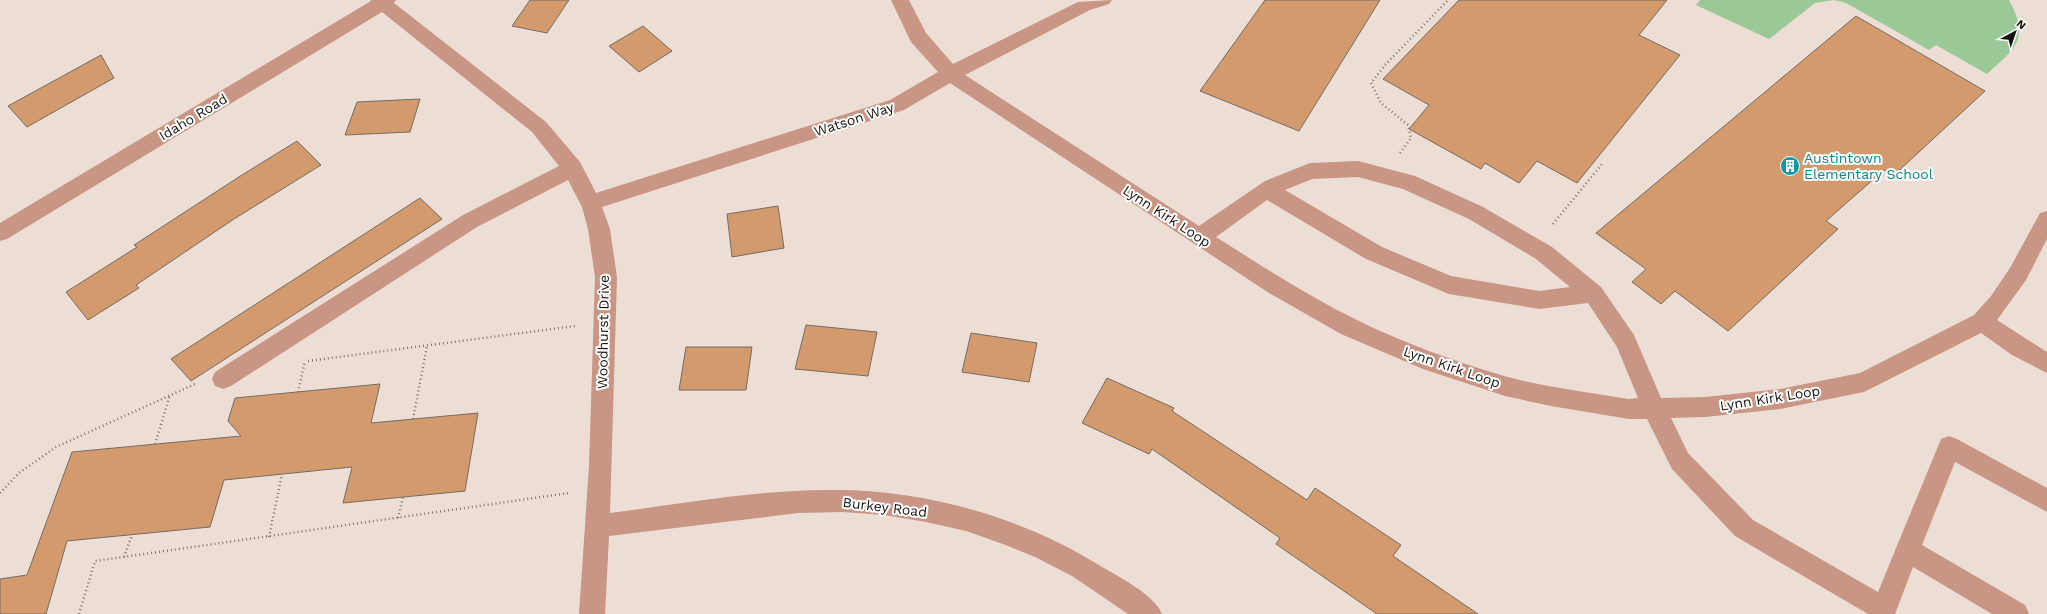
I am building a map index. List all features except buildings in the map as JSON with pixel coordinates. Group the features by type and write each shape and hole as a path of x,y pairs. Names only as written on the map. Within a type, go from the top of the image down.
{"street":[{"name":"Lynn Kirk Loop","path":"900,0 918,37 950,74 1277,287 1349,327 1431,362 1505,386 1551,396 1629,409 1705,407 1780,399 1864,382 1982,322 1999,302 2018,274 2047,219"},
{"name":"Watson Way","path":"590,203 897,105 950,74 1043,26 1084,6 1103,0"},
{"name":"Woodhurst Drive","path":"383,1 539,127 573,168 590,203 599,229 606,277 599,489 592,614"},
{"name":"Idaho Road","path":"0,233 383,1"},
{"path":"223,379 470,221 573,168"},
{"path":"1200,237 1267,190 1310,171 1358,169 1408,182 1483,217 1544,253 1593,293 1626,342 1654,408 1680,461 1744,528 1883,612 1949,447 2047,501"},
{"path":"1267,190 1374,253 1449,285 1539,300 1593,293"},
{"path":"1982,322 2020,348 2047,363"},
{"name":"Burkey Road","path":"597,526 782,503 843,501 900,506 956,517 1018,537 1071,562 1129,598 1150,614"},
{"path":"1908,550 2016,614"}],"path":[{"path":"1396,158 1411,138 1408,125 1383,106 1375,97 1371,83 1385,65 1448,0"},
{"path":"1553,225 1602,164"},
{"path":"305,361 604,322"},
{"path":"413,419 427,346"},
{"path":"0,493 19,473 56,447 201,382 223,379"},
{"path":"155,444 170,395"},
{"path":"269,536 282,474"},
{"path":"79,614 95,561 599,489"},
{"path":"398,518 403,497"},
{"path":"124,557 132,534"}],"green space":[{"path":"1700,0 1834,0 1815,3 1769,39 1696,5"},
{"path":"1834,0 2009,0 2015,13 2019,34 2017,42 2006,57 1987,74 1936,45 1929,50 1846,3"}],"place":[{"name":"Austintown Elementary School","path":"1790,166"}]}
